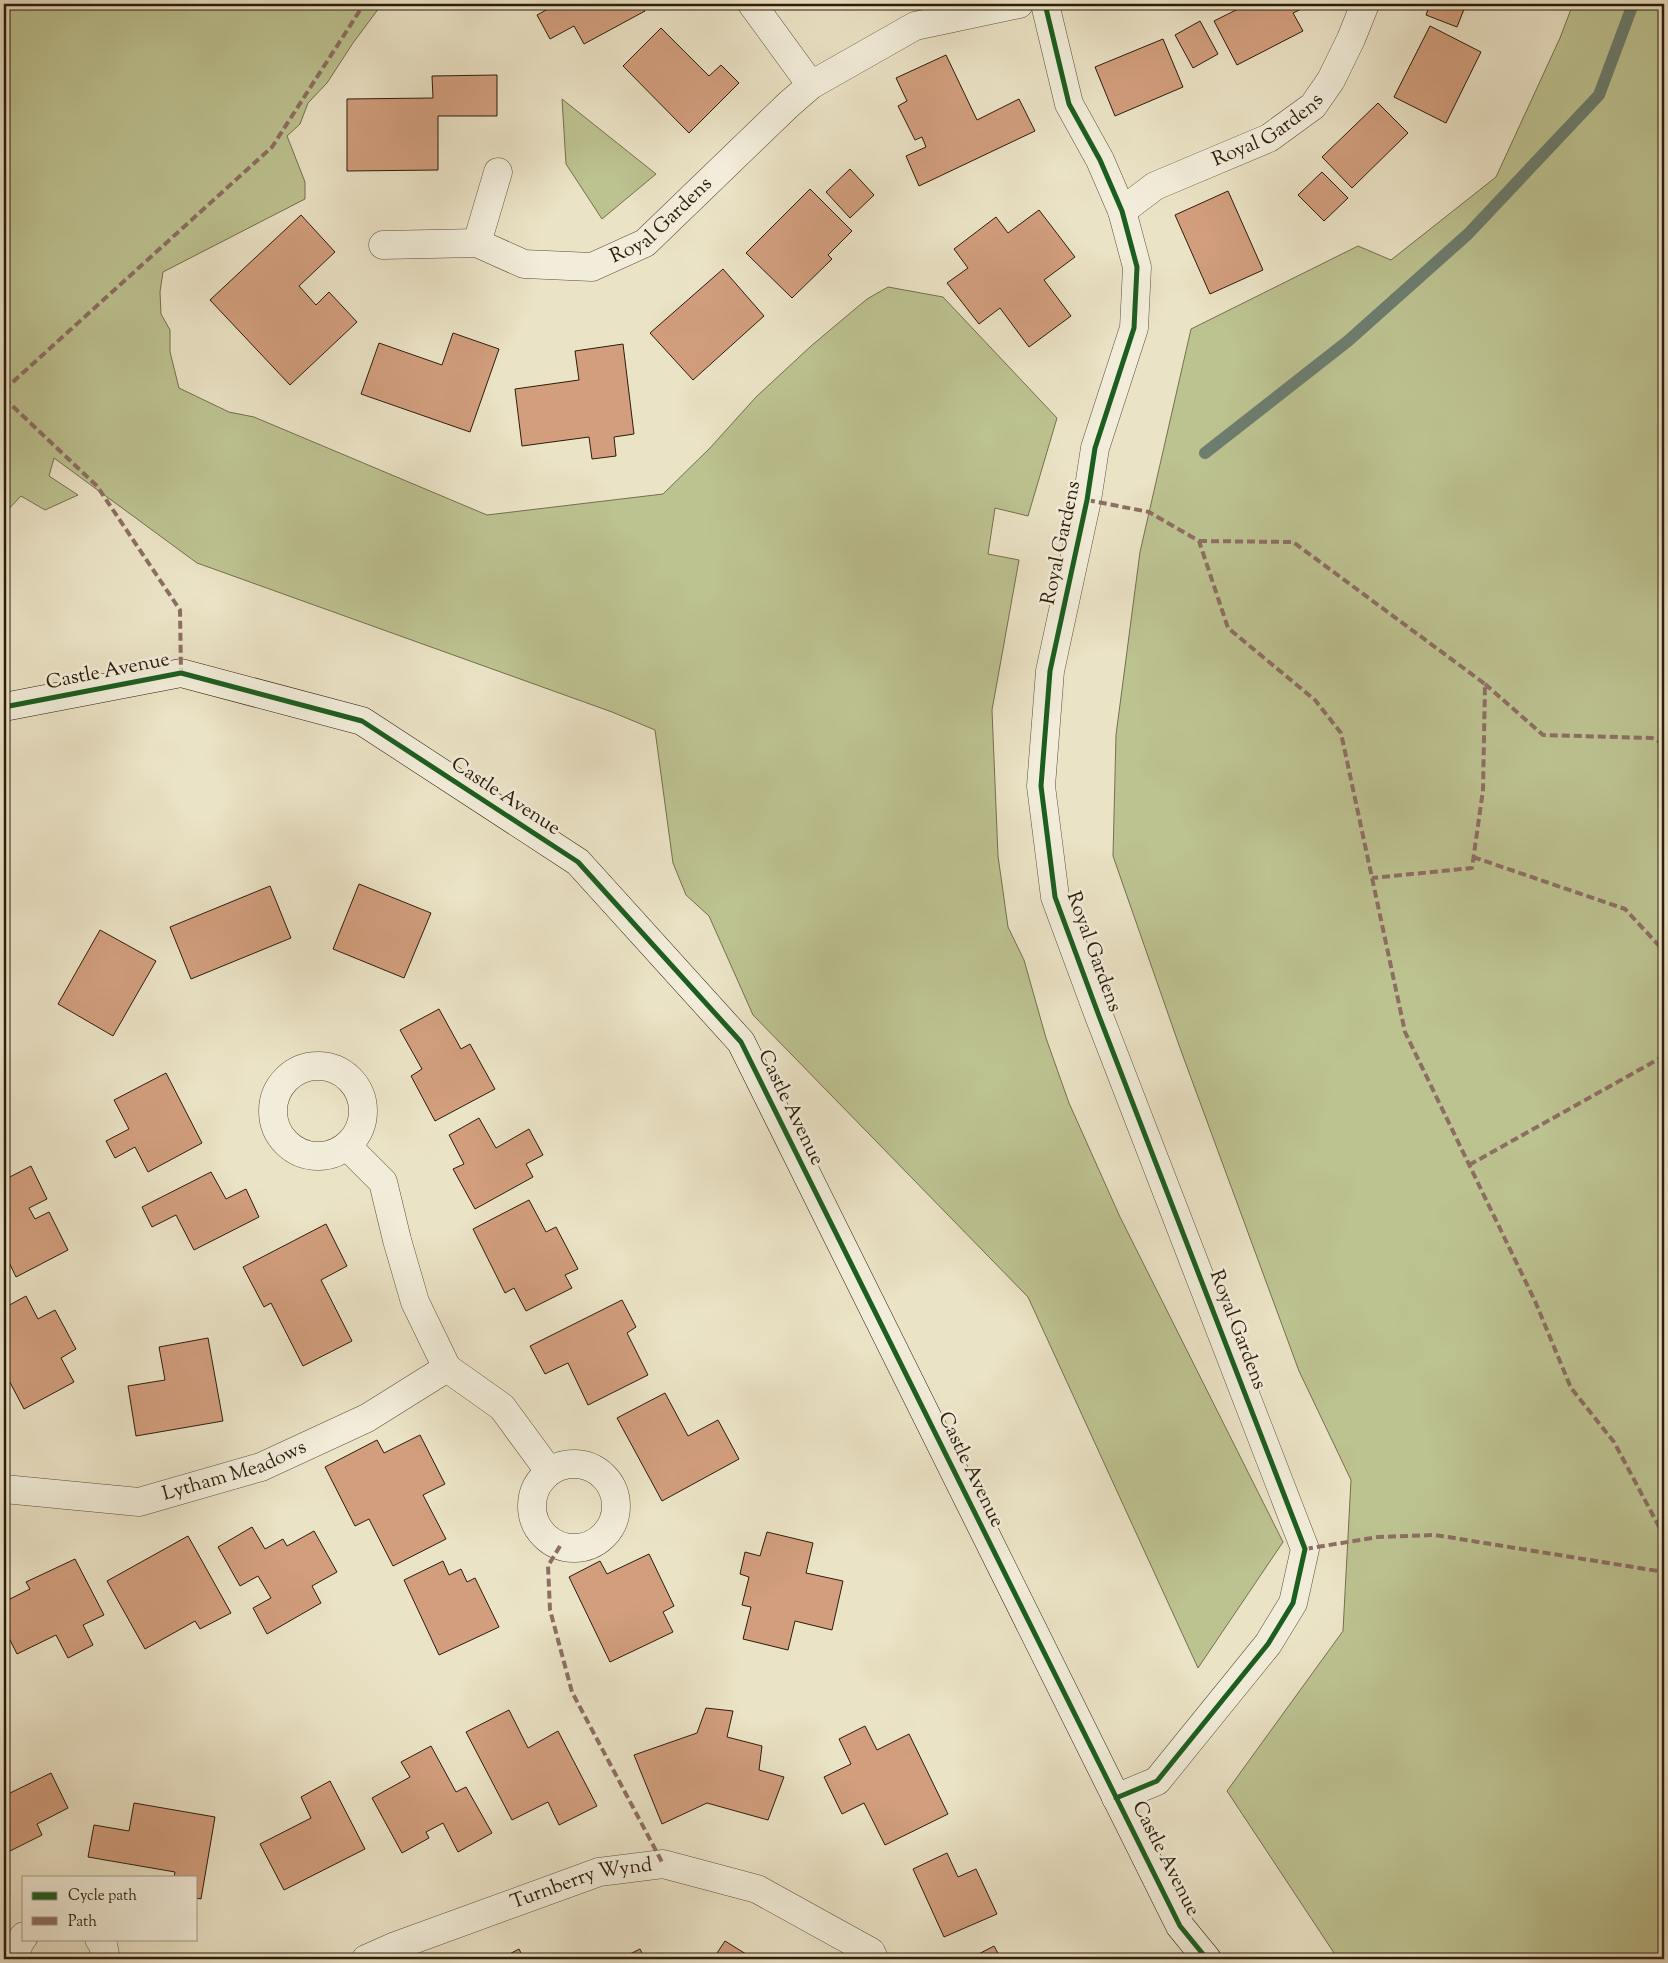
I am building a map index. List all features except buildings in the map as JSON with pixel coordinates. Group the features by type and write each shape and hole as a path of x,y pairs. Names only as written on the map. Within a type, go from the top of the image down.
{"street":[{"path":"752,4 811,85"},
{"name":"Royal Gardens","path":"383,245 477,243 524,264 592,267 645,243 811,85 915,26 1019,4"},
{"name":"Royal Gardens","path":"1045,4 1069,104 1100,160 1122,211 1137,268 1134,328 1095,448 1087,500 1050,671 1041,786 1055,897 1099,1016 1305,1549 1293,1603 1268,1644 1158,1781 1116,1798"},
{"name":"Royal Gardens","path":"1122,211 1154,186 1269,138 1313,106 1331,80 1365,4"},
{"path":"477,243 498,172"},
{"name":"Castle Avenue","path":"4,707 181,673 362,721 578,862 741,1042 1180,1926 1207,1959"},
{"path":"347,1146 383,1182 415,1302 447,1368 502,1407 549,1471"},
{"name":"Lytham Meadows","path":"4,1489 139,1502 261,1467 367,1418 447,1368"},
{"name":"Turnberry Wynd","path":"366,1959 393,1947 599,1872 663,1864 757,1889 871,1952 874,1959"},
{"path":"15,1959 22,1939"},
{"path":"100,1940 103,1945 106,1959"}],"green space":[{"path":"4,4 382,4 353,43 327,83 308,103 300,124 287,136 305,182 305,199 163,272 160,292 161,314 170,330 170,352 179,388 229,412 254,417 487,515 663,494 710,448 756,397 811,346 867,299 888,287 943,297 1057,418 1028,516 995,508 988,554 1019,560 992,710 998,856 1008,927 1024,960 1046,1038 1069,1103 1120,1217 1283,1542 1198,1668 1028,1297 753,1015 709,916 686,895 673,863 655,730 612,712 197,563 54,458 49,476 78,495 45,510 21,496 4,514"},
{"path":"1573,4 1664,4 1664,1959 1338,1959 1227,1791 1343,1631 1351,1480 1299,1371 1180,1048 1113,856 1116,735 1140,552 1191,329 1358,246 1391,260 1496,177 1560,38"},
{"path":"562,99 656,174 602,219 566,164"}],"waterway":[{"path":"1205,453 1348,341 1468,234 1599,95 1633,4"}],"marked path":[{"path":"4,390 272,147 364,4"},
{"path":"4,398 97,486 180,610 181,673"},
{"path":"1087,500 1149,512 1199,541 1228,628 1315,700 1341,733 1405,1032 1535,1301 1571,1388 1614,1442 1664,1536"},
{"path":"1199,541 1293,542 1485,684 1483,790 1472,868 1372,878"},
{"path":"1485,684 1543,735 1652,738 1664,744"},
{"path":"1473,857 1625,909 1664,951"},
{"path":"1469,1165 1664,1056"},
{"path":"1305,1549 1378,1537 1435,1535 1664,1572"},
{"path":"560,1546 548,1566 550,1610 572,1692 663,1864"}],"cycle path":[{"path":"1045,4 1069,104 1100,160 1122,211 1137,267 1134,328 1095,448 1087,500 1050,671 1041,786 1055,897 1099,1016 1305,1549 1293,1603 1268,1644 1157,1781 1116,1798"},
{"path":"4,707 181,673 362,721 578,862 741,1042 1180,1926 1207,1959"}]}
